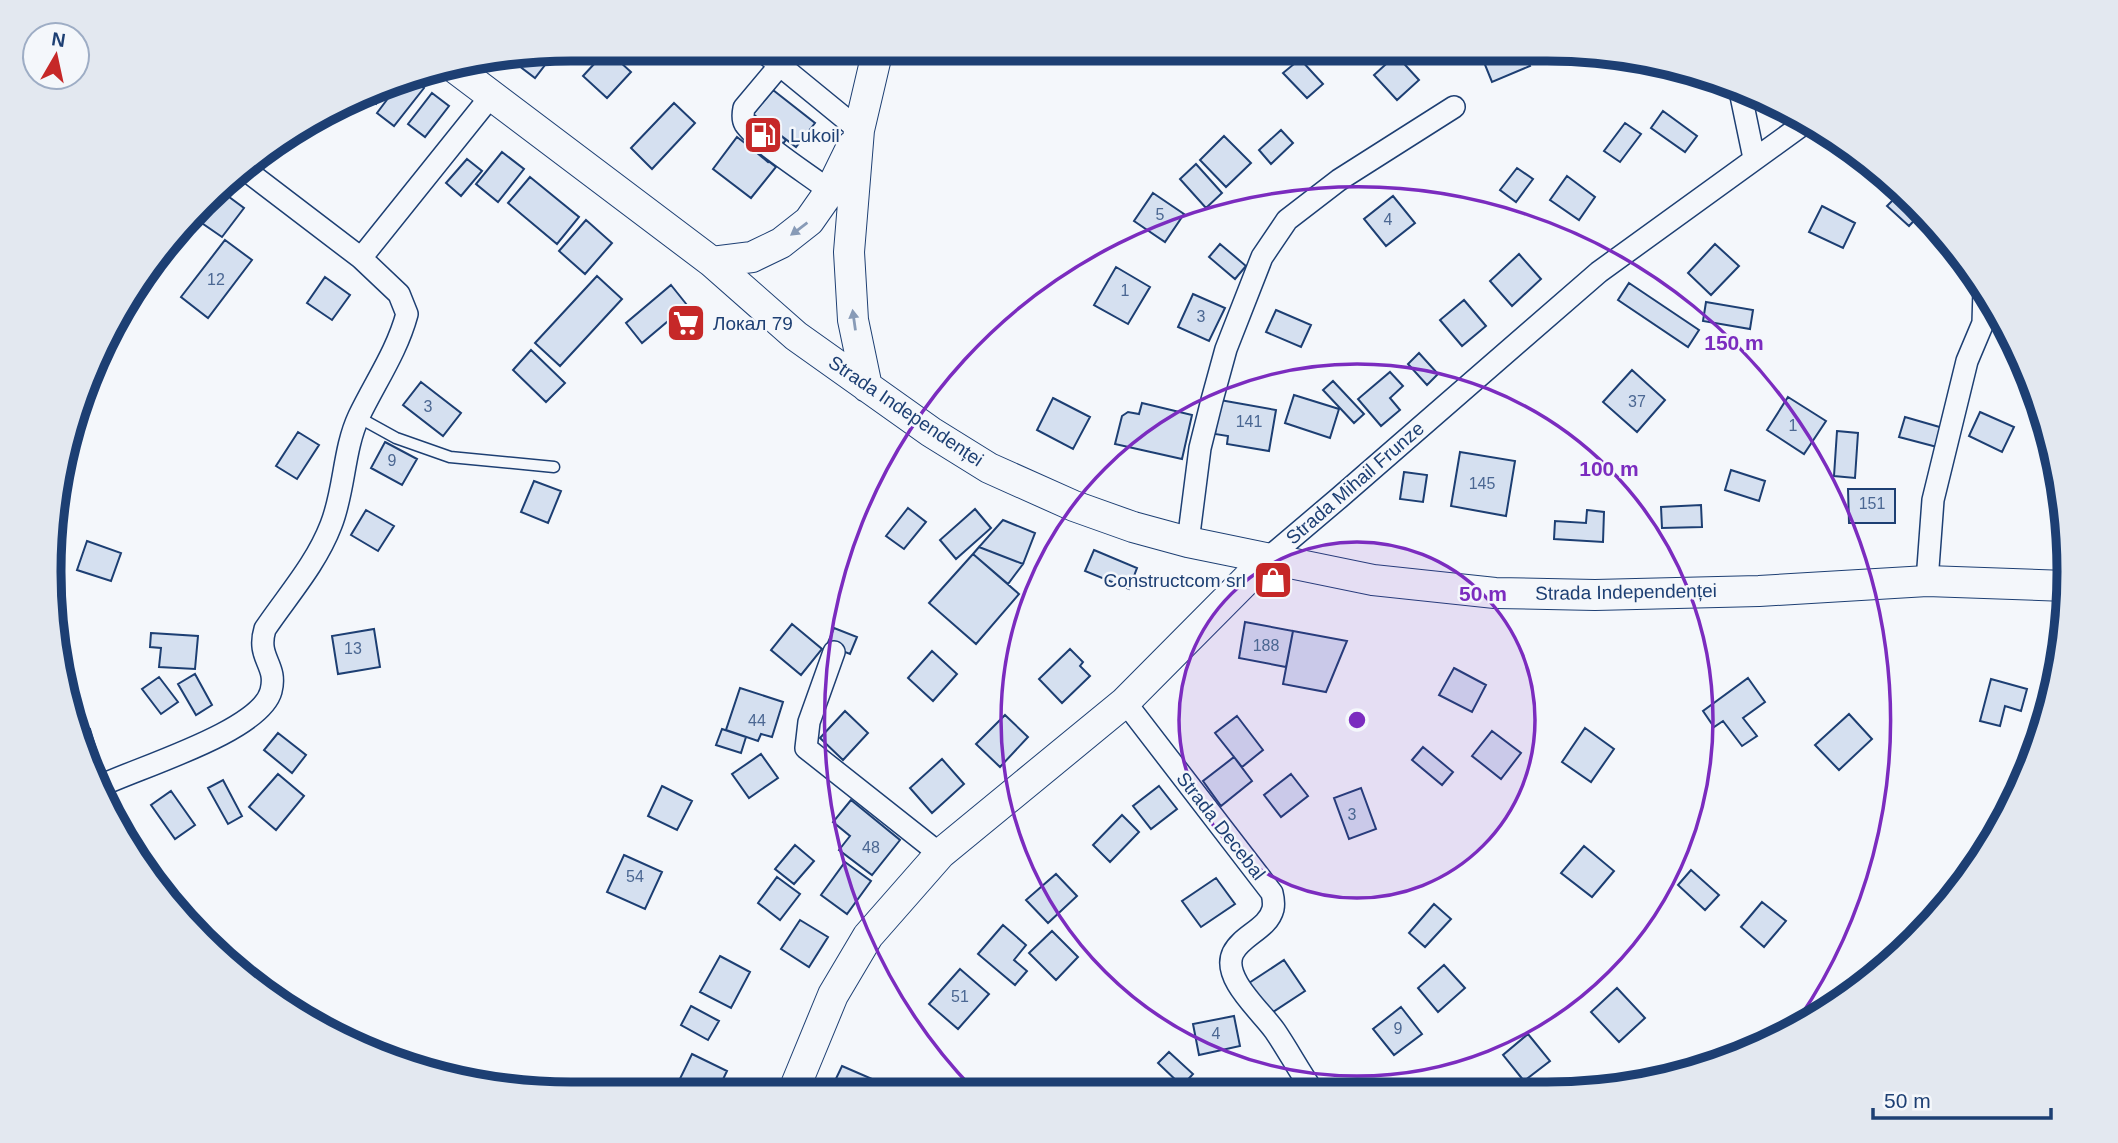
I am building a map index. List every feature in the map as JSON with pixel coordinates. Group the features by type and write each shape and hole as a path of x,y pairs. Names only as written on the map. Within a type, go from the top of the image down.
{"main road":[{"path":"867,387 853,320 849,252 859,130 875,61"},
{"name":"Strada Independenței","path":"462,73 712,262 796,336 931,432 989,468 1074,506 1133,527 1188,542 1373,580 1495,593 1595,595 1759,591 1927,581 2057,586"},
{"path":"712,262 752,257 781,243 809,221 830,191 859,130"},
{"name":"Strada Mihail Frunze","path":"797,1082 832,995 868,936 940,854 1125,702 1266,559"}],"street":[{"path":"775,61 859,130"},
{"path":"780,65 744,108 742,114 745,124 764,142 830,191"},
{"path":"361,258 491,96"},
{"path":"1742,100 1754,158"},
{"path":"1188,542 1203,436 1226,349 1262,257 1287,220 1339,180 1454,107"},
{"name":"Strada Mihail Frunze","path":"1266,559 1599,272 1798,128"},
{"path":"107,783 193,750 258,712 271,694 274,675 263,655 261,641 265,629 310,566 332,523 358,417 385,371 407,314 399,294 361,258 252,175"},
{"path":"1927,581 1933,500 1967,361 1983,323 1983,308"},
{"path":"834,652 809,722 806,748 940,854"},
{"name":"Strada Decebal","path":"1125,702 1272,892 1273,909 1262,925 1233,953 1232,968 1243,994 1273,1028 1308,1082"}],"lane":[{"path":"358,417 396,438 450,457 554,467"}],"building":[{"path":"597,61 619,61 631,72 607,98 583,76"},
{"path":"1298,61 1302,61 1323,84 1307,98 1283,73"},
{"path":"1389,61 1402,61 1419,80 1397,100 1374,75"},
{"path":"1483,61 1528,61 1530,66 1492,82"},
{"path":"548,62 535,78 517,65"},
{"path":"420,84 424,88 394,126 377,113 391,94"},
{"path":"773,90 815,123 796,147 753,114"},
{"path":"432,93 449,106 425,137 408,124"},
{"path":"674,103 695,123 652,169 631,148"},
{"path":"1663,111 1697,136 1685,152 1651,128"},
{"path":"763,121 786,140 768,162 745,143"},
{"path":"1625,123 1641,134 1620,162 1604,151"},
{"path":"1281,130 1293,143 1271,164 1259,150"},
{"path":"1224,136 1251,163 1226,187 1200,160"},
{"path":"737,137 776,167 751,198 713,169"},
{"path":"502,152 524,169 498,202 476,184"},
{"path":"467,159 482,171 461,196 446,183"},
{"path":"1196,164 1222,193 1206,208 1180,179"},
{"path":"1517,168 1533,179 1516,202 1500,190"},
{"path":"1567,176 1595,197 1579,220 1550,200"},
{"path":"530,177 579,217 557,244 508,203"},
{"path":"1886,191 1915,219 1909,226 1887,206 1894,199"},
{"path":"1153,193 1184,214 1165,242 1134,221"},
{"path":"227,196 244,208 222,237 200,222"},
{"path":"1393,196 1415,223 1386,246 1364,219"},
{"path":"1822,206 1855,223 1843,248 1809,232"},
{"path":"586,220 612,243 585,274 559,251"},
{"path":"225,240 252,260 208,318 181,297"},
{"path":"1220,244 1246,266 1235,279 1209,257"},
{"path":"1715,244 1739,266 1711,295 1688,273"},
{"path":"1519,254 1541,279 1512,306 1490,281"},
{"path":"1116,267 1150,287 1128,324 1094,305"},
{"path":"597,276 622,299 560,366 535,343"},
{"path":"325,277 350,295 332,320 307,303"},
{"path":"1629,283 1699,330 1688,347 1618,300"},
{"path":"671,285 687,305 642,343 626,323"},
{"path":"1193,294 1225,308 1209,341 1178,327"},
{"path":"1464,300 1486,326 1462,346 1440,320"},
{"path":"1706,302 1753,310 1750,329 1703,321"},
{"path":"1276,310 1311,325 1301,347 1266,332"},
{"path":"531,350 565,383 546,402 513,370"},
{"path":"1419,353 1438,374 1427,385 1408,364"},
{"path":"1632,370 1665,400 1637,432 1603,402"},
{"path":"1390,372 1403,386 1390,398 1400,410 1381,426 1358,399"},
{"path":"1333,381 1364,414 1354,423 1323,390"},
{"path":"421,382 461,413 443,436 403,405"},
{"path":"1294,395 1339,409 1330,438 1285,423"},
{"path":"1788,397 1826,421 1804,454 1767,430"},
{"path":"1053,398 1090,417 1073,449 1037,430"},
{"path":"1220,400 1276,410 1269,451 1227,444 1228,436 1215,434"},
{"path":"1142,403 1192,415 1182,459 1115,444 1122,416 1128,412 1139,414"},
{"path":"1980,412 2014,427 2002,452 1969,436"},
{"path":"1905,417 1943,428 1937,447 1899,437"},
{"path":"1837,431 1858,433 1855,478 1834,476"},
{"path":"298,432 319,445 297,479 276,466"},
{"path":"385,442 417,459 402,485 371,468"},
{"path":"1460,452 1515,461 1506,516 1451,506"},
{"path":"1731,470 1765,481 1759,501 1725,490"},
{"path":"1404,472 1427,475 1423,502 1400,499"},
{"path":"534,481 561,491 548,523 521,512"},
{"path":"1848,489 1895,489 1895,523 1849,523"},
{"path":"1701,505 1702,527 1662,528 1661,507"},
{"path":"908,508 926,522 904,549 886,536"},
{"path":"975,509 991,528 956,559 940,540"},
{"path":"366,510 394,526 378,551 351,535"},
{"path":"1587,510 1604,512 1603,542 1554,539 1555,521 1586,523"},
{"path":"1003,520 1035,533 1023,564 979,547"},
{"path":"87,541 121,553 111,581 77,570"},
{"path":"979,547 1023,564 1008,584 973,554"},
{"path":"1094,550 1137,568 1129,589 1085,571"},
{"path":"973,554 1019,594 976,644 929,603"},
{"path":"1245,622 1293,631 1286,667 1239,658"},
{"path":"792,624 822,649 801,675 771,650"},
{"path":"834,628 857,637 850,654 827,645"},
{"path":"374,629 380,667 338,674 332,636"},
{"path":"1293,631 1347,641 1326,692 1283,684"},
{"path":"151,633 198,636 195,669 159,667 161,648 150,647"},
{"path":"1070,649 1083,662 1080,666 1090,676 1062,703 1039,679"},
{"path":"932,651 957,674 933,701 908,678"},
{"path":"1454,668 1486,685 1472,712 1439,695"},
{"path":"195,674 212,705 196,715 178,684"},
{"path":"159,677 178,702 161,714 142,689"},
{"path":"1748,678 1765,702 1743,718 1757,736 1742,746 1723,721 1714,727 1703,711"},
{"path":"1991,679 2027,689 2021,711 2005,706 2000,726 1980,721"},
{"path":"740,688 783,702 772,737 761,734 758,741 726,730"},
{"path":"845,711 868,733 843,760 820,738"},
{"path":"1849,714 1872,739 1839,770 1815,745"},
{"path":"1005,715 1028,737 1000,767 976,744"},
{"path":"1237,716 1263,750 1242,767 1215,733"},
{"path":"1585,728 1614,749 1591,782 1562,762"},
{"path":"90,729 102,769 100,767 86,730"},
{"path":"722,729 746,737 741,753 716,745"},
{"path":"1492,731 1521,753 1501,779 1472,756"},
{"path":"278,733 306,755 292,773 264,750"},
{"path":"1423,747 1453,772 1442,785 1412,760"},
{"path":"761,754 778,778 749,798 732,774"},
{"path":"1234,757 1252,781 1221,806 1203,781"},
{"path":"942,759 964,784 932,813 910,788"},
{"path":"278,774 304,796 276,830 249,807"},
{"path":"1291,774 1308,796 1281,817 1264,795"},
{"path":"223,780 242,816 228,824 208,788"},
{"path":"662,786 692,801 677,830 648,816"},
{"path":"1159,786 1177,809 1151,829 1133,806"},
{"path":"1361,788 1376,829 1349,839 1334,798"},
{"path":"171,791 195,825 175,839 151,805"},
{"path":"851,800 900,840 872,875 839,850 850,836 833,822"},
{"path":"1122,815 1139,832 1110,862 1093,845"},
{"path":"795,845 814,861 794,884 775,869"},
{"path":"1584,846 1614,871 1592,897 1561,873"},
{"path":"624,855 662,872 645,909 607,892"},
{"path":"845,862 871,881 847,914 821,895"},
{"path":"1691,870 1719,895 1705,910 1678,885"},
{"path":"1056,874 1077,896 1048,923 1026,900"},
{"path":"777,877 800,894 780,920 758,903"},
{"path":"1216,878 1235,904 1201,927 1182,901"},
{"path":"1762,902 1786,921 1764,947 1741,927"},
{"path":"1434,904 1451,919 1425,947 1409,933"},
{"path":"800,920 828,937 809,967 781,949"},
{"path":"1003,925 1026,945 1014,960 1027,971 1015,985 978,954"},
{"path":"1052,931 1078,957 1056,980 1029,953"},
{"path":"720,956 750,972 731,1008 700,992"},
{"path":"1284,960 1305,991 1270,1014 1249,983"},
{"path":"1444,965 1465,988 1438,1012 1418,988"},
{"path":"960,969 989,994 958,1029 929,1004"},
{"path":"1617,988 1645,1018 1619,1042 1591,1012"},
{"path":"691,1006 719,1021 708,1040 681,1025"},
{"path":"1401,1007 1422,1034 1394,1055 1373,1029"},
{"path":"1234,1016 1240,1046 1199,1055 1193,1024"},
{"path":"1528,1034 1550,1061 1524,1081 1503,1055"},
{"path":"1169,1052 1193,1074 1186,1082 1178,1082 1158,1063"},
{"path":"692,1054 727,1071 722,1082 678,1082"},
{"path":"842,1066 879,1082 834,1082"}],"place":[{"name":"Lukoil","path":"763,135"},
{"name":"Локал 79","path":"686,323"},
{"name":"Constructcom srl","path":"1273,580"}]}
